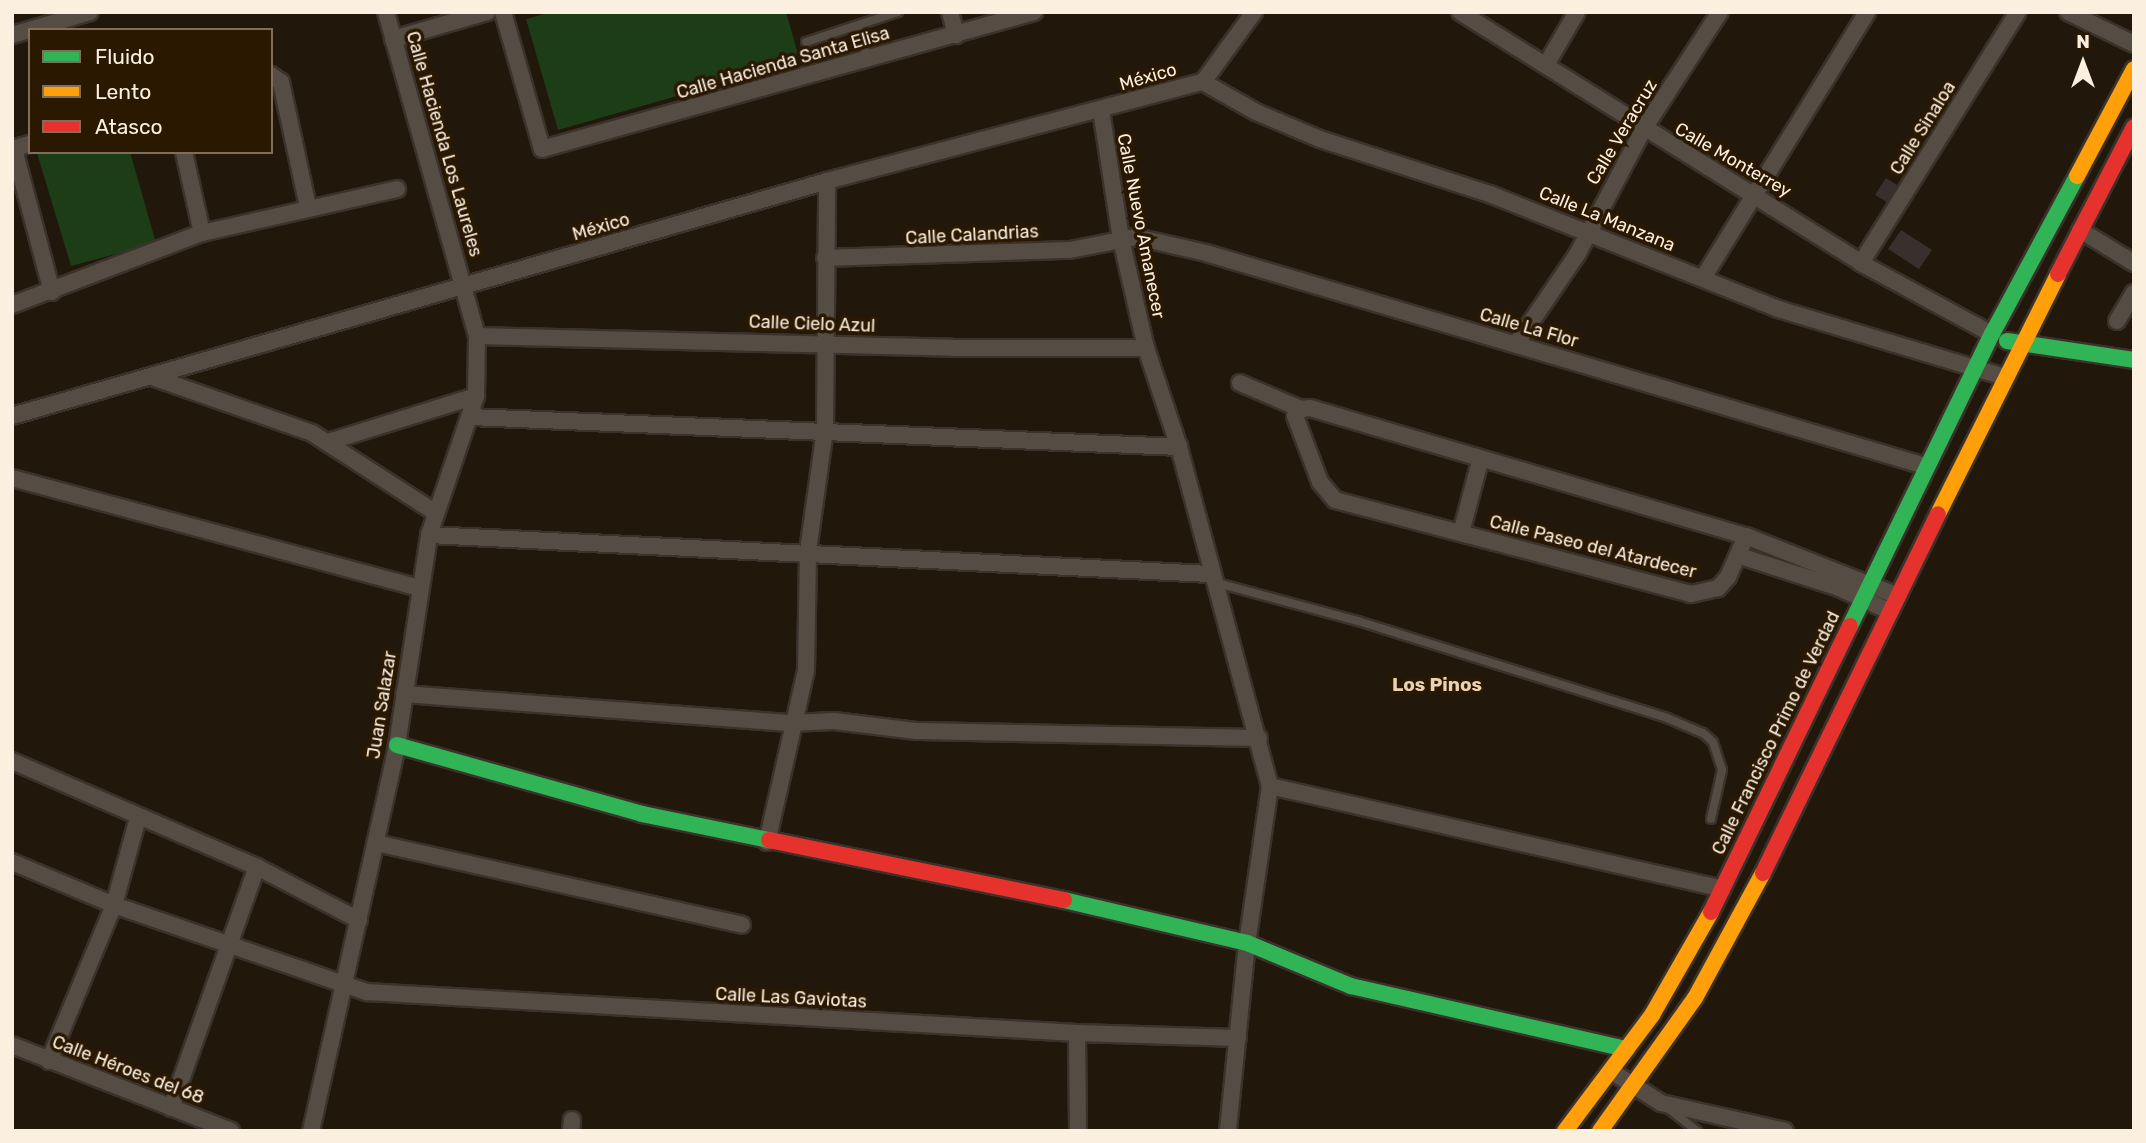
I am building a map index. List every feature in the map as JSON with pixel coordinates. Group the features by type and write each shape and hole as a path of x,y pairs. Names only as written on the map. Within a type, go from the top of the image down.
{"main road":[{"name":"Calle Francisco Primo de Verdad","path":"1565,1131 1627,1049 1701,933 1975,367 2134,69"},
{"path":"1600,1131 1716,964 2019,346 2134,127"},
{"path":"1992,334 2019,346 2134,360"},
{"path":"397,745 642,814 767,842 885,861 1247,943 1351,986 1627,1049"}],"street":[{"path":"12,35 41,19 90,12"},
{"name":"Calle Hacienda Los Laureles","path":"386,12 466,288"},
{"path":"393,39 487,12"},
{"name":"Calle Hacienda Santa Elisa","path":"503,12 542,149 1034,12"},
{"path":"950,12 956,35"},
{"path":"1203,82 1254,12"},
{"name":"Calle Monterrey","path":"1460,12 1643,130 1753,192 1861,263 1992,334"},
{"path":"1546,65 1577,12"},
{"name":"Calle Veracruz","path":"1516,344 1587,232 1643,130 1720,12"},
{"path":"1703,278 1753,192 1867,12"},
{"name":"Calle Sinaloa","path":"1861,263 2018,12"},
{"path":"2068,12 2134,44"},
{"path":"273,76 281,82 308,207"},
{"name":"México","path":"12,416 155,378 827,181 1203,82"},
{"name":"Calle La Manzana","path":"1203,82 1256,112 1320,139 1492,195 1777,309 2004,377"},
{"name":"Calle Nuevo Amanecer","path":"1101,110 1121,239 1146,348 1179,447 1270,786"},
{"path":"19,147 52,292"},
{"path":"184,154 202,233"},
{"path":"767,842 806,670 808,551 825,430 827,181"},
{"path":"12,305 202,233 308,207 397,190"},
{"path":"2080,230 2134,263"},
{"name":"Calle La Flor","path":"1121,239 1136,237 1206,253 1926,467"},
{"name":"Calle Calandrias","path":"825,258 1018,253 1121,239"},
{"name":"Juan Salazar","path":"312,1131 397,745 429,535 476,396 477,336 466,288"},
{"path":"2118,321 2134,293"},
{"name":"Calle Cielo Azul","path":"477,336 826,342 953,348 1146,348"},
{"path":"155,378 328,442 436,513"},
{"path":"1240,383 1301,409 1746,536 1866,592 1889,611"},
{"path":"328,442 476,396"},
{"name":"Calle Paseo del Atardecer","path":"1301,409 1295,423 1325,493 1335,500 1691,594 1718,588 1740,556 1746,536"},
{"path":"470,417 1179,447"},
{"name":"Calle Paseo del Atardecer","path":"1461,533 1480,461"},
{"path":"12,478 419,588"},
{"path":"429,535 808,551 1213,578"},
{"path":"1740,556 1866,592 1896,595"},
{"path":"404,694 792,723 834,721 917,731 1259,738"},
{"path":"12,761 138,818 257,867 359,920"},
{"path":"1228,1131 1247,943 1270,786 1722,889"},
{"path":"49,1061 114,905 138,818"},
{"path":"376,844 742,925"},
{"name":"Calle Las Gaviotas","path":"12,862 114,905 232,943 343,986 429,998 1077,1033 1238,1038"},
{"path":"171,1108 257,867"},
{"path":"1077,1033 1079,1131"},
{"name":"Calle Héroes del 68","path":"12,1045 231,1131"},
{"path":"1611,1070 1661,1103 1784,1131"}],"lane":[{"path":"806,42 898,12"},
{"path":"858,27 868,60"},
{"path":"1213,578 1667,718 1703,733 1713,742 1722,770 1711,819"},
{"path":"1661,1103 1696,1131"}],"green space":[{"path":"551,12 786,12 800,61 558,130 526,19"},
{"path":"37,154 131,154 156,243 71,266"}],"building":[{"path":"1886,178 1897,185 1887,202 1875,195"},
{"path":"1901,230 1932,250 1919,269 1888,249"}],"traffic: fast":[{"path":"1850,626 1992,334 2077,176"},
{"path":"2007,341 2134,360"},
{"path":"397,745 642,814 769,840"},
{"path":"1064,900 1247,943 1351,986 1627,1049"}],"traffic: slow":[{"path":"2077,176 2134,69"},
{"path":"1938,514 2058,274"},
{"path":"1600,1131 1695,998 1763,873"},
{"path":"1565,1131 1652,1015 1711,912"}],"traffic: jam":[{"path":"2058,274 2134,127"},
{"path":"1763,873 1938,514"},
{"path":"1711,912 1850,626"},
{"path":"769,840 1064,900"}],"district":[{"name":"Los Pinos","path":"1437,685"}]}
